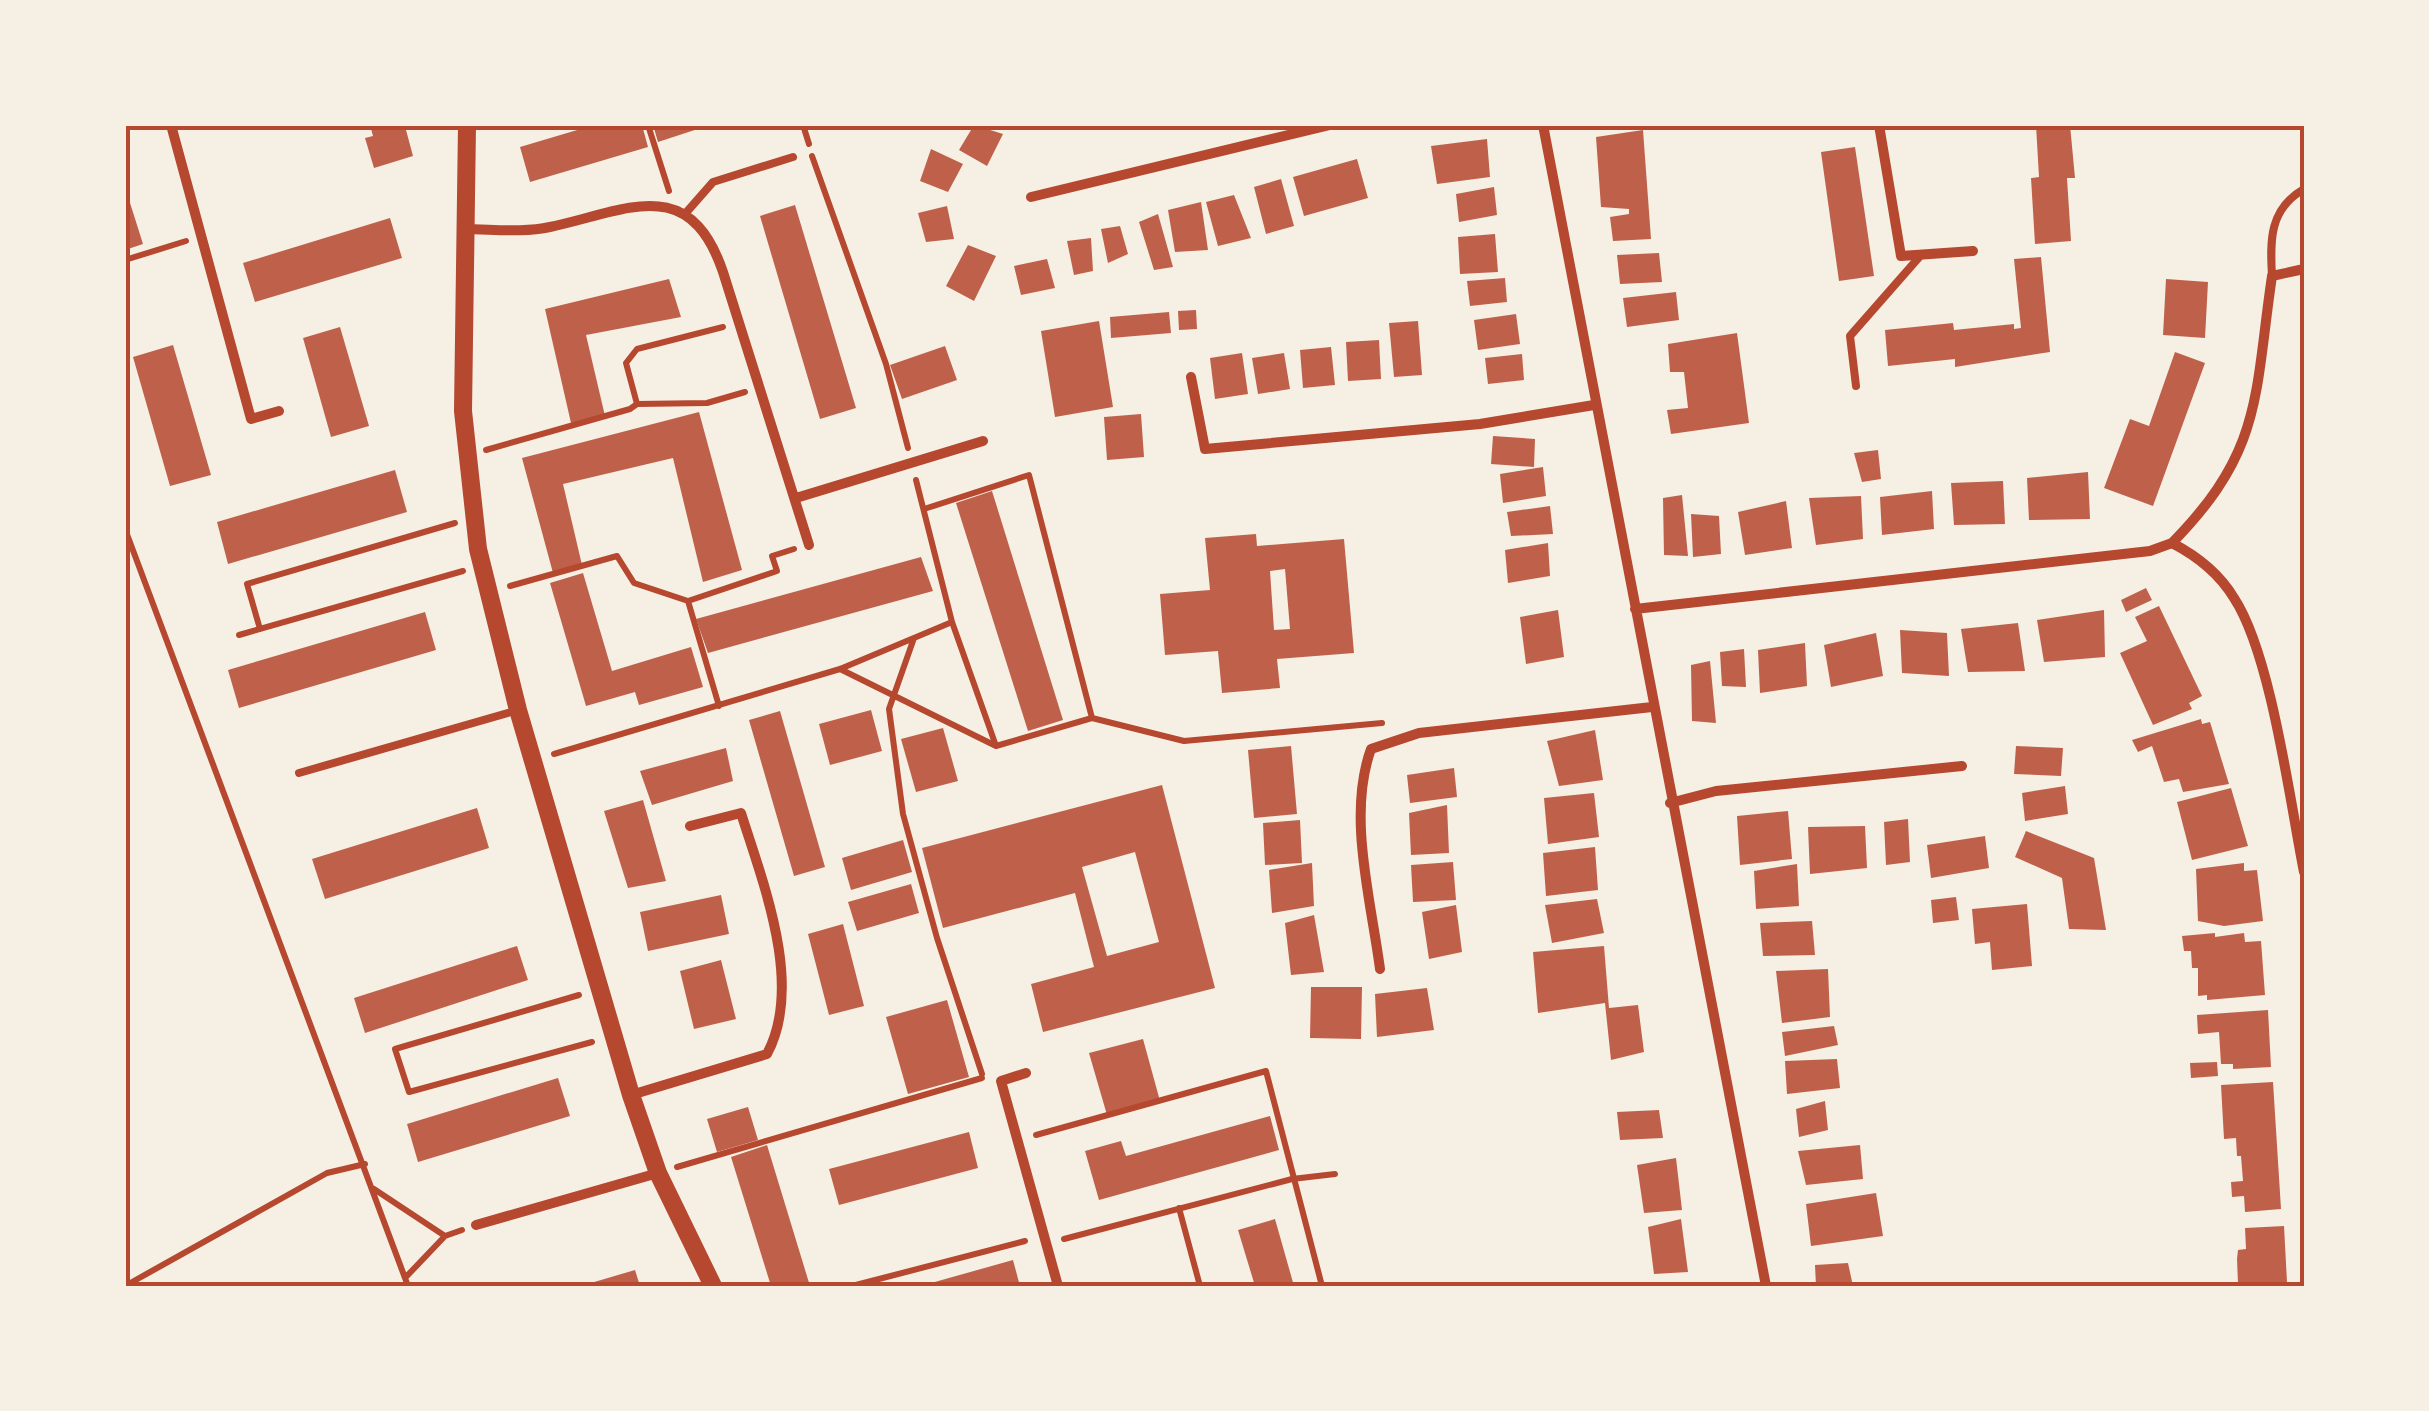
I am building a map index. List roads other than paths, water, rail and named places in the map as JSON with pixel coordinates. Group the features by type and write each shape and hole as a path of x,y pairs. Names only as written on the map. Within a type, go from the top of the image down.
{"street":[{"path":"170,125 251,420 280,411"},
{"path":"468,125 464,230 466,455 488,592 518,710 631,1095 658,1173 713,1286"},
{"path":"1030,197 1330,125"},
{"path":"1544,125 1670,803 1766,1286"},
{"path":"1878,125 1901,256 1974,251"},
{"path":"464,230 548,228 638,204 679,212 714,244 809,545"},
{"path":"1636,609 2150,552 2172,544 2218,491 2250,432 2272,276 2304,269"},
{"path":"1191,378 1205,450 1480,424 1594,405"},
{"path":"796,498 983,441"},
{"path":"2172,544 2199,557 2244,615 2299,817 2304,872"},
{"path":"1380,969 1364,840 1361,776 1371,749 1418,732 1652,708"},
{"path":"1670,803 1716,791 1962,766"},
{"path":"631,1095 768,1054 778,1034 778,944 741,813 690,826"},
{"path":"1026,1073 1001,1080 1058,1286"},
{"path":"476,1225 658,1173"}],"lane":[{"path":"679,212 713,182 793,157"},
{"path":"2272,276 2270,235 2279,212 2304,190"},
{"path":"1856,386 1850,336 1921,255"},
{"path":"299,773 518,710"}]}
